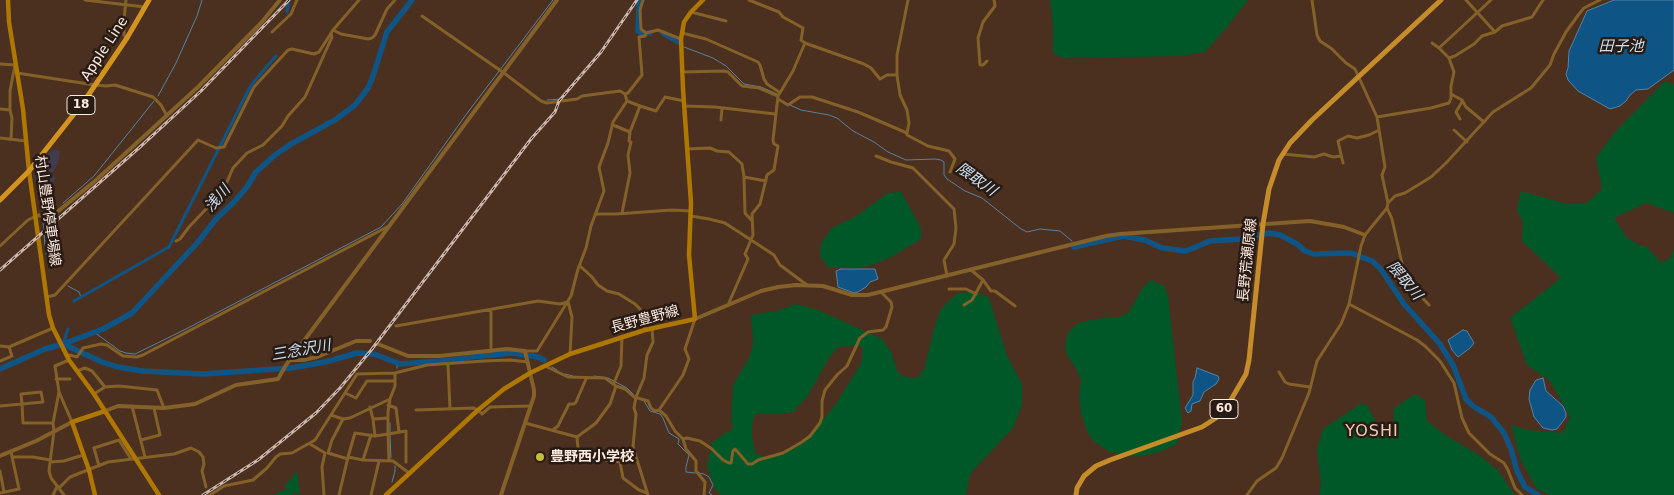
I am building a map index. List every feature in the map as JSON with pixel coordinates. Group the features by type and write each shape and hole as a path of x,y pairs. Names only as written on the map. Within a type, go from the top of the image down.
{"highway":[{"name":"Apple Line","path":"0,200 29,172 95,85 127,38 149,0"}],"main road":[{"name":"村山豊野停車場線","path":"8,0 9,22 23,109 29,172 53,328 68,357 159,495"},
{"name":"長野豊野線","path":"386,495 477,410 504,389 530,373 570,354 652,328 695,319 689,255 691,213 681,36 684,22 703,0"},
{"name":"長野荒瀬原線","path":"1076,495 1077,488 1084,476 1096,466 1202,427 1216,418 1228,405 1246,374 1249,360 1263,227 1271,179 1279,160 1290,143 1312,120 1441,0"},
{"path":"94,495 89,470 72,422 105,411"}],"street":[{"path":"85,0 126,2 145,7"},
{"path":"0,246 28,220 36,216 52,214 62,210 198,87 240,45 280,0"},
{"path":"272,32 291,14 297,0"},
{"path":"47,297 55,295 198,140 216,148 224,147 254,87 288,50 292,49 314,54 319,52 332,32 359,0"},
{"path":"332,32 368,39 372,38 376,35 387,9 395,0"},
{"path":"105,411 118,406 164,408 195,404 245,383 278,379 286,365 392,225 557,0"},
{"path":"643,0 640,10 641,30 646,33"},
{"path":"749,0 780,12 783,17 803,28 801,40 805,43 864,64 871,68 880,79 887,75 897,76"},
{"path":"907,133 909,123 907,110 900,95 897,76 898,55 908,0"},
{"path":"987,61 980,65 978,38 983,22 995,6 994,0"},
{"path":"1247,495 1257,481 1276,468 1282,458 1320,356 1341,324 1349,304 1365,235 1387,208 1388,203 1382,175 1385,167 1377,117 1355,69 1320,41 1317,35 1312,0"},
{"path":"1466,0 1495,32"},
{"path":"1439,48 1490,0"},
{"path":"1449,58 1456,56 1482,36 1495,32 1502,26 1532,17 1543,0"},
{"path":"1388,203 1396,196 1431,177 1467,142 1493,112 1532,88 1550,65 1566,32 1579,14 1584,8 1600,0"},
{"path":"126,2 124,35 127,38"},
{"path":"691,12 726,21"},
{"path":"378,344 408,356 439,356 507,349 525,352 537,351 568,302 604,191 599,167 608,143 612,124 627,101 625,94 620,91 582,96 577,100 547,103 541,101 422,16"},
{"path":"625,94 642,75 639,37 658,30 681,36 706,39 758,62 767,84 788,105 800,97 817,98 858,112 907,133 907,135 928,146 949,151 955,159 950,172"},
{"path":"176,241 180,239 223,192 233,168 247,153 263,145 282,126 288,116 305,97 332,36 332,32"},
{"path":"728,305 748,260 745,254 751,239 752,214 760,204 768,175 774,170 778,146 774,144 773,140 778,96 791,75 805,43"},
{"path":"1377,117 1432,108 1448,103 1454,72 1449,58 1432,43"},
{"path":"0,64 15,64 10,91 11,139"},
{"path":"682,72 724,70 742,86 759,88 778,96"},
{"path":"17,73 95,85 115,85 153,97 162,105 166,116"},
{"path":"1451,94 1462,101 1466,107 1484,122"},
{"path":"627,101 656,111 665,97 684,103 775,114"},
{"path":"1460,118 1456,112 1462,101"},
{"path":"622,213 630,173 628,155 631,142 629,141 630,132 640,106"},
{"path":"721,120 722,108"},
{"path":"0,109 10,110"},
{"path":"612,124 630,132"},
{"path":"1343,163 1338,141 1348,136 1357,138 1380,130"},
{"path":"1454,130 1467,142"},
{"path":"0,138 26,141"},
{"path":"687,149 710,148 729,152 742,164 745,213 752,222"},
{"path":"1283,154 1314,157 1324,154 1333,157 1341,156"},
{"path":"876,156 913,168 954,209 956,228 954,244 944,260 947,276"},
{"path":"744,177 766,181"},
{"path":"1387,208 1392,219 1403,268 1414,289 1429,304"},
{"path":"595,214 672,210 691,213 725,223 774,255 780,265 807,285"},
{"path":"659,410 679,382 689,360 686,349 695,319 761,291 778,287 807,285 834,288 860,296 882,293 1106,236 1263,227 1310,221 1344,227 1365,235"},
{"path":"0,456 36,441 72,422 59,392 55,366 69,355 77,357 83,348 101,344 107,345 124,356 137,357 143,355 392,225"},
{"path":"580,266 598,285 607,291 619,294 635,304 640,309 646,330"},
{"path":"971,270 991,290 1015,306"},
{"path":"964,305 969,304 983,280"},
{"path":"949,289 966,289 976,294"},
{"path":"683,439 700,441 729,463 731,463 733,451 735,450 748,464 783,453 802,442 810,436 820,423 825,390 847,366 860,338 868,332 883,330 886,327 892,307 891,302 882,293"},
{"path":"396,326 538,301 560,304 568,302"},
{"path":"568,302 572,317 570,354"},
{"path":"1349,304 1417,340 1440,361 1454,383 1462,418 1469,433 1490,454 1504,463 1515,488 1522,495"},
{"path":"491,310 492,350"},
{"path":"0,346 9,347 53,328"},
{"path":"648,494 633,447 636,397 644,378 647,355 653,342 652,328"},
{"path":"578,437 596,423 610,404 614,383 621,366 622,337"},
{"path":"290,360 317,357 356,341 370,341"},
{"path":"0,361 12,356 9,347"},
{"path":"501,495 534,390 525,352"},
{"path":"210,495 224,486 253,480 280,454 292,453 315,440 357,374 395,373 427,365 527,360"},
{"path":"448,364 450,409"},
{"path":"545,366 563,376 586,379 605,378 636,397 648,401 651,408 655,411 659,410 666,416 683,439 686,449 696,461 696,471 705,482 704,495"},
{"path":"77,371 85,368 92,371 105,387"},
{"path":"1279,372 1285,382 1289,384 1310,387"},
{"path":"345,392 356,398 370,373"},
{"path":"389,461 388,418 395,373"},
{"path":"56,379 70,379"},
{"path":"553,430 558,426 569,404 576,402 586,379"},
{"path":"367,381 395,380"},
{"path":"94,394 105,387 119,386 157,390 164,408"},
{"path":"0,406 22,404 43,402 42,392 21,394 22,404 23,423 53,423"},
{"path":"59,392 53,423 54,431 49,471 50,478 64,495"},
{"path":"331,414 343,419 356,416 390,399"},
{"path":"389,405 396,408 398,432"},
{"path":"132,406 145,457"},
{"path":"416,410 474,408 482,414 490,407 530,406"},
{"path":"141,440 160,435 154,408"},
{"path":"363,460 373,435 373,419 370,408"},
{"path":"373,419 388,418"},
{"path":"324,495 322,467 332,440 343,419"},
{"path":"525,423 578,437"},
{"path":"339,495 355,433 373,435 406,431 406,462"},
{"path":"578,437 578,448 600,456 604,460 620,462 623,478 648,494"},
{"path":"99,466 94,448 119,440 134,459"},
{"path":"310,444 327,453 348,458 393,461 409,473"},
{"path":"53,495 70,477 114,460 174,454 191,448 203,457 202,471 206,487"},
{"path":"0,471 1,493 19,489 11,452"},
{"path":"13,457 33,457 50,461 64,460 83,455"},
{"path":"371,495 379,461"}],"shaded area":[{"path":"53,149 60,151 58,164 51,175 56,178 53,183 35,182 34,170"}],"green space":[{"path":"1050,0 1248,0 1205,52 1181,56 1062,58 1053,53"},
{"path":"1665,81 1674,85 1674,213 1646,203 1614,218 1627,238 1641,246 1646,246 1661,263 1670,258 1674,249 1674,495 1549,495 1537,489 1521,461 1511,425 1528,430 1563,433 1570,417 1550,381 1527,365 1510,318 1561,278 1522,241 1523,222 1517,211 1521,191 1567,204 1587,203 1602,189 1596,157 1616,131"},
{"path":"901,192 921,228 921,239 893,256 875,264 858,268 829,268 820,256 821,243 832,228 855,217 888,193"},
{"path":"1151,280 1164,286 1168,296 1182,423 1177,444 1160,452 1136,457 1110,452 1093,441 1081,414 1079,395 1081,381 1077,370 1067,355 1065,344 1068,333 1078,323 1118,317 1128,313 1144,286"},
{"path":"974,291 989,298 1007,356 1022,384 1022,405 1013,428 970,474 966,495 721,495 715,489 707,466 712,443 733,429 731,420 733,385 750,356 753,343 751,315 777,311 796,304 818,310 882,339 891,352 898,373 905,377 917,378 924,370 941,309 956,294","holes":["858,345 863,349 861,364 833,408 800,444 782,455 768,458 755,453 752,437 755,413 792,413 807,397 829,358 838,347"]},
{"path":"1415,394 1425,401 1427,421 1445,435 1479,455 1498,471 1515,495 1319,495 1321,484 1317,450 1323,429 1360,404 1367,405 1380,430 1393,428 1394,408"},
{"path":"297,471 300,495 292,492 294,495 273,495 287,489 284,487"}],"water":[{"name":"田子池","path":"1614,0 1674,0 1674,70 1648,89 1636,90 1620,106 1610,109 1578,91 1568,80 1566,74 1569,51 1587,11"},
{"path":"841,269 875,269 878,279 854,293 838,287 836,271"},
{"path":"1463,330 1467,331 1474,343 1458,357 1452,350 1448,340"},
{"path":"1197,368 1218,376 1219,379 1216,384 1204,392 1200,401 1192,404 1191,411 1188,413 1185,408 1193,395 1193,382"},
{"path":"1543,378 1546,391 1563,406 1566,413 1566,417 1557,429 1543,428 1534,417 1529,399 1530,390 1536,380"}],"waterway":[{"path":"158,96 176,63 202,0"},
{"path":"287,12 289,0"},
{"name":"浅川","path":"0,369 45,349 103,329 132,313 198,242 216,219 235,201 247,187 256,172 291,144 335,120 355,105 368,88 372,79 387,32 412,0"},
{"path":"94,332 120,351 135,354 381,227 402,204 468,112 553,0"},
{"name":"隈取川","path":"642,0 639,5 638,31 644,34 650,33"},
{"name":"隈取川","path":"663,33 679,42"},
{"name":"隈取川","path":"684,47 713,58 726,66 744,84 761,87 777,94"},
{"path":"74,301 169,247 251,85 276,56"},
{"path":"547,100 562,99"},
{"path":"63,203 94,176 154,101"},
{"name":"隈取川","path":"790,105 801,110 837,118 853,131 888,152 906,160 941,160 944,162 944,175 947,179 965,191 982,198 1021,229 1027,232 1040,229 1060,231 1072,241"},
{"path":"44,228 45,218"},
{"path":"44,233 45,245"},
{"name":"隈取川","path":"1074,247 1123,236 1145,240 1162,248 1186,251 1210,241 1242,239 1269,233 1280,235 1297,244 1305,251 1314,254 1351,253 1372,261 1380,268 1404,304 1440,344 1453,365 1466,399 1473,406 1491,417 1504,433 1517,471 1525,487 1538,495"},
{"path":"46,253 47,258"},
{"path":"68,286 79,292 81,297"},
{"path":"63,344 68,329"},
{"name":"三念沢川","path":"63,344 102,362 118,367 142,371 203,374 291,368 325,362 357,353 374,354 400,364 513,353 538,357 544,360"},
{"name":"三念沢川","path":"397,363 397,368"},
{"name":"三念沢川","path":"552,367 557,370"},
{"name":"三念沢川","path":"565,374 573,376"},
{"name":"三念沢川","path":"594,376 608,378 627,388 634,395"},
{"name":"三念沢川","path":"644,401 650,411 660,414 669,433 679,439 678,444 689,455 686,472 695,473"},
{"path":"390,423 390,432"},
{"path":"390,435 391,458"},
{"path":"392,482 395,466"},
{"name":"三念沢川","path":"699,473 709,477 713,485 709,493 712,495"}],"railway":[{"path":"0,270 201,91 289,0"},
{"path":"203,495 258,460 316,413 340,388 372,349 531,139 555,112 559,101 601,52 637,0"}],"place":[{"name":"豊野西小学校","path":"540,457"}],"district":[{"name":"YOSHI","path":"1372,432"}]}
